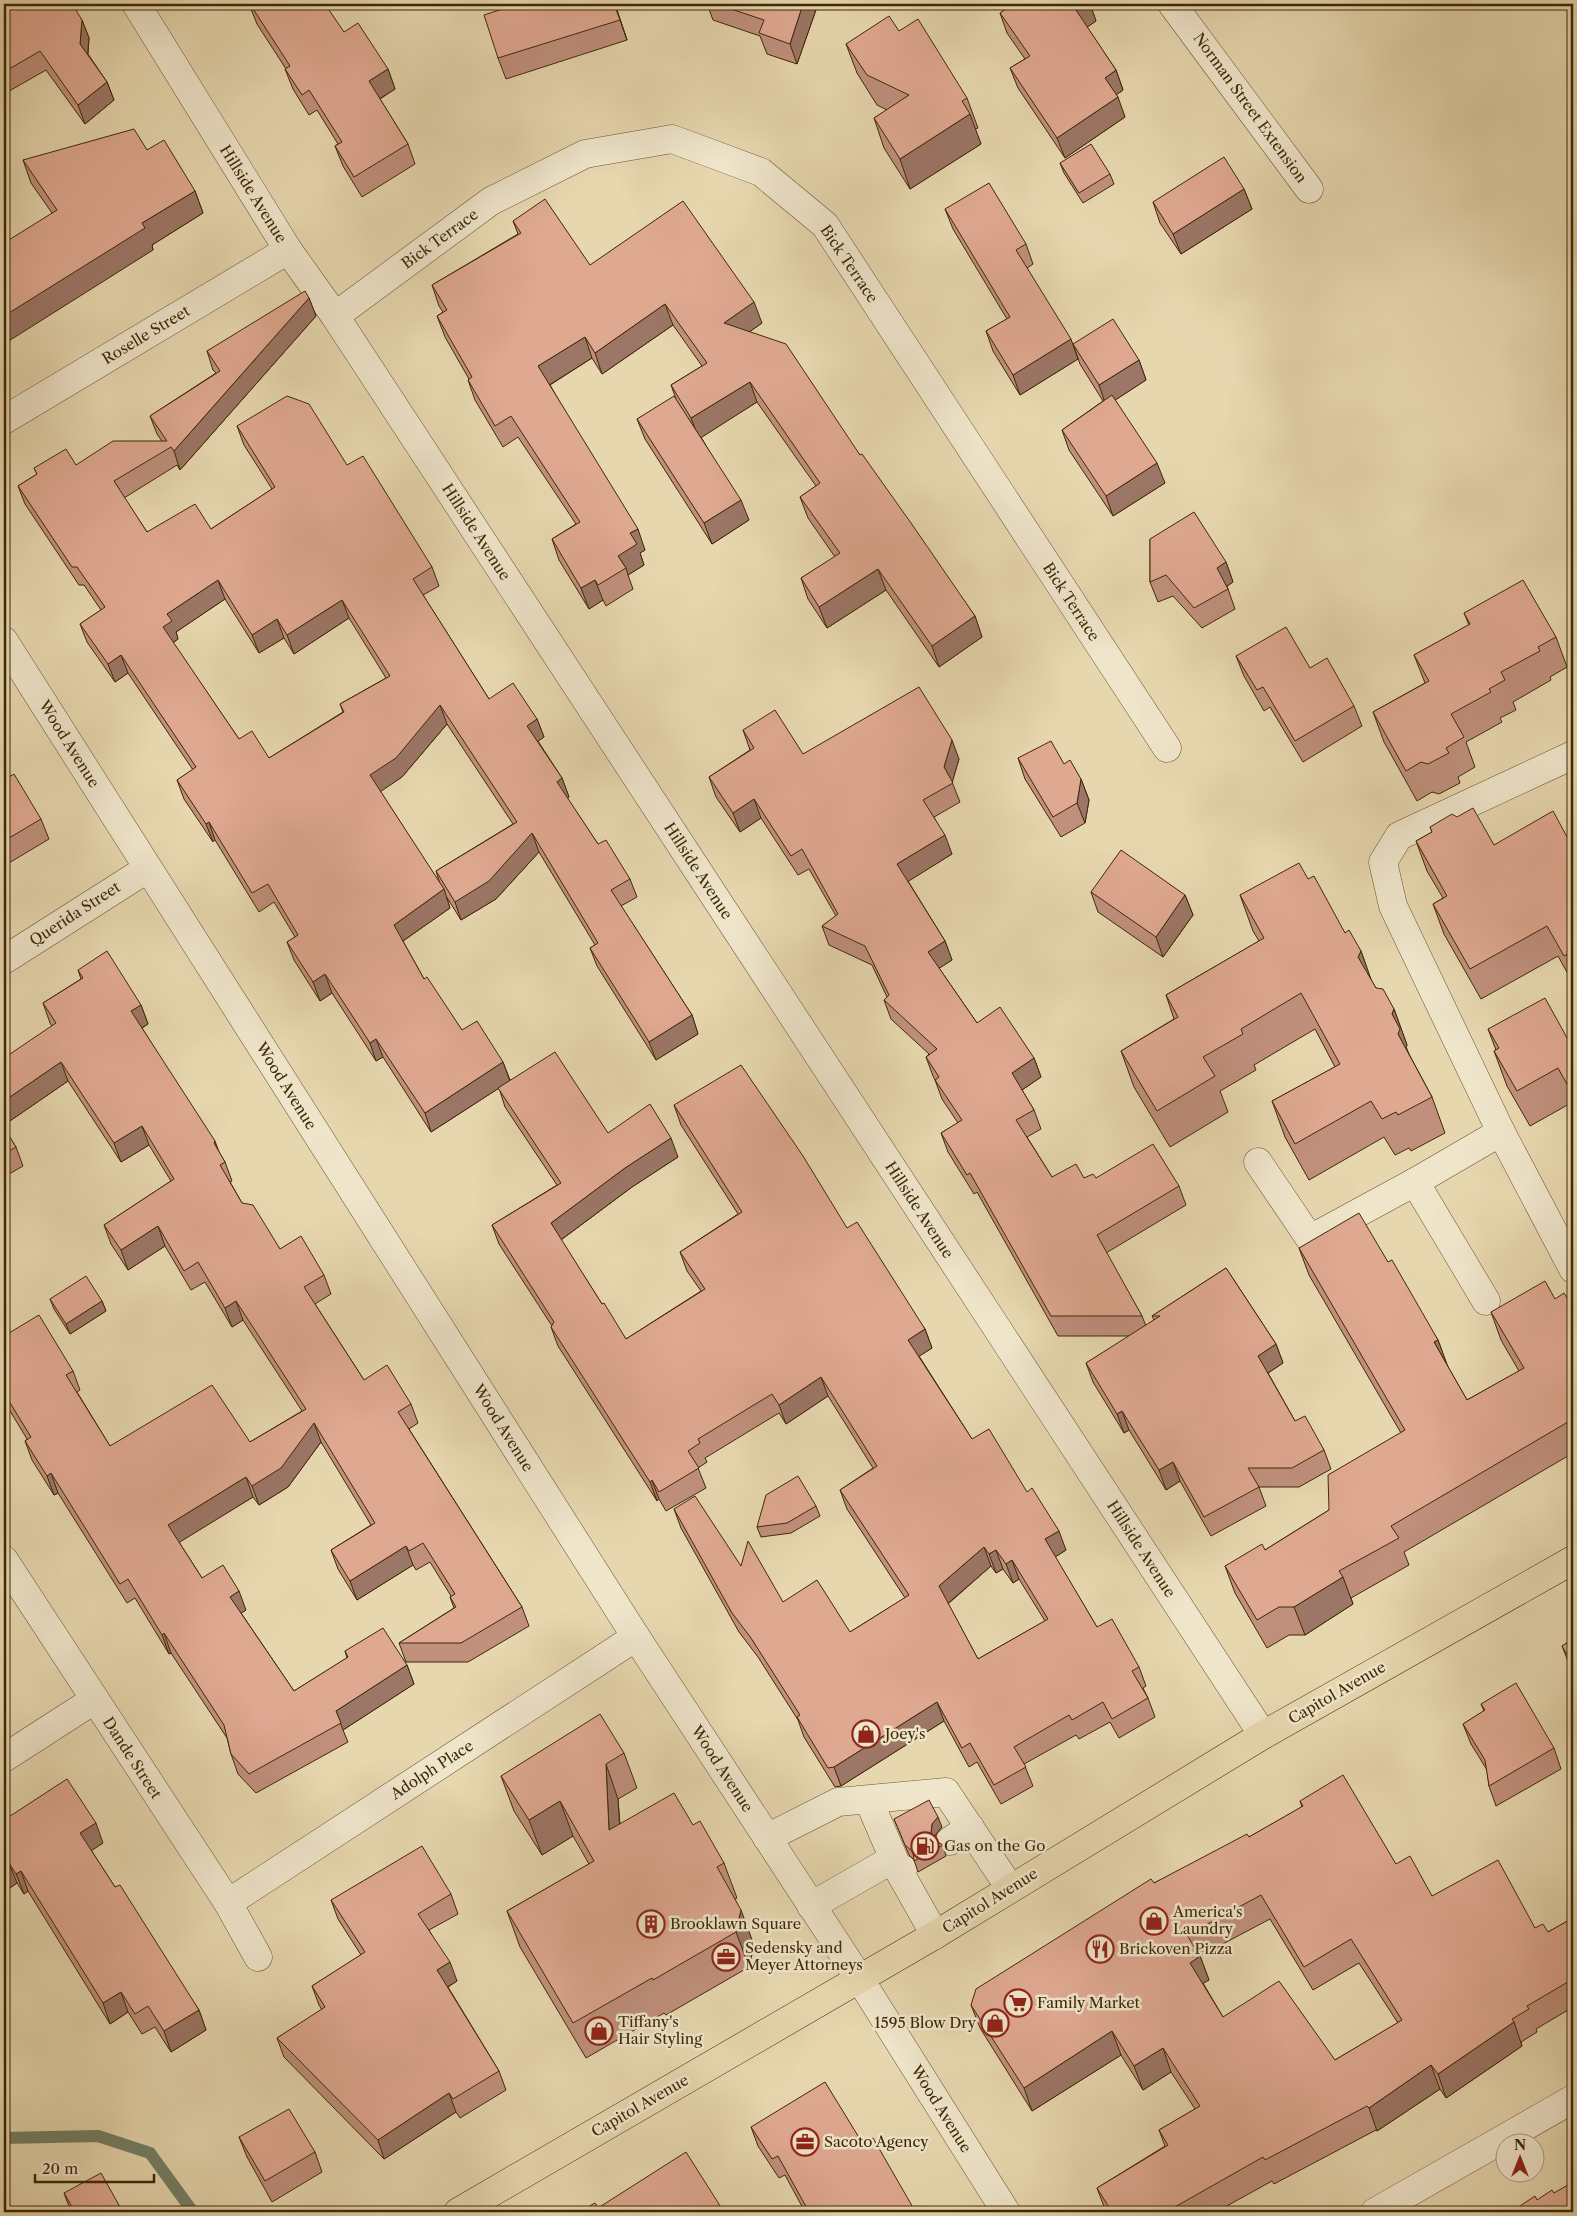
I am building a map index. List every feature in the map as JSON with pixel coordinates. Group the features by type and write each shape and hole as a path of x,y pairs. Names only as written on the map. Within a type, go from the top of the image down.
{"main road":[{"name":"Capitol Avenue","path":"458,2212 935,1935 1263,1735 1573,1560"}],"street":[{"name":"Hillside Avenue","path":"136,4 288,250 335,316 1263,1735"},
{"name":"Norman Street Extension","path":"1172,4 1309,189"},
{"name":"Bick Terrace","path":"335,316 491,202 585,154 672,139 761,172 824,225 1167,748"},
{"name":"Roselle Street","path":"4,420 288,250"},
{"name":"Wood Avenue","path":"4,642 636,1638 859,1978 1006,2212"},
{"path":"1573,755 1399,836 1383,862 1393,906 1501,1132 1573,1269"},
{"name":"Querida Street","path":"4,960 147,869"},
{"path":"1258,1162 1310,1238 1415,1182 1501,1132"},
{"path":"1415,1182 1486,1301"},
{"name":"Dande Street","path":"4,1560 228,1903 258,1957"},
{"name":"Adolph Place","path":"228,1903 636,1638"},
{"path":"4,1758 94,1700"},
{"path":"767,1838 838,1802 869,1801 946,1792 960,1834 1010,1888"},
{"path":"869,1801 935,1935"},
{"path":"811,1906 900,1865"},
{"path":"1375,2212 1573,2099"}],"building":[{"path":"4,4 72,4 82,20 80,44 107,82 78,105 40,51 4,72"},
{"path":"250,4 325,4 344,32 358,23 388,69 369,81 408,144 354,177 335,146 342,142 309,90 302,95 285,69 290,66"},
{"path":"518,4 614,4 620,20 498,58 484,15"},
{"path":"716,4 803,4 790,44 759,33 764,20"},
{"path":"1013,4 1085,4 1076,10 1116,70 1105,78 1118,97 1057,138 1010,68 1030,56 1000,13"},
{"path":"889,16 899,31 918,19 967,98 962,101 970,114 900,159 874,118 909,95 867,75 846,44"},
{"path":"134,129 147,150 164,140 195,191 142,223 145,228 4,316 4,243 57,210 23,160"},
{"path":"1091,144 1110,174 1079,193 1060,163"},
{"path":"1224,157 1244,189 1173,234 1153,202"},
{"path":"989,183 1026,244 1016,250 1071,339 1013,375 986,331 1010,317 945,209"},
{"path":"545,199 590,265 683,201 754,302 724,323 786,344 860,455 862,454 975,616 932,646 878,569 819,607 801,578 840,553 800,497 820,483 750,382 691,418 671,385 707,363 665,304 595,353 585,337 538,366 638,529 630,533 637,544 618,556 626,568 598,585 595,580 581,588 552,539 580,522 511,416 495,426 468,380 472,377 437,316 447,310 432,285 521,233 513,221"},
{"path":"305,291 309,298 174,451 171,447 114,481 147,532 195,504 211,529 275,487 237,426 287,396 309,404 347,465 363,456 432,567 413,579 489,699 513,683 537,719 527,726 562,778 557,782 598,844 606,840 630,879 611,890 692,1015 649,1042 590,948 598,943 532,833 489,881 455,902 436,871 517,822 440,705 396,758 370,775 444,889 394,925 424,979 427,977 462,1030 477,1021 503,1062 425,1113 376,1039 370,1043 325,974 313,982 287,942 298,935 268,884 252,893 209,822 206,824 177,780 196,767 121,655 108,664 80,624 105,607 77,567 72,567 18,486 37,474 34,468 66,449 76,465 113,441 167,441 150,416 220,371 207,351","holes":["218,580 252,635 277,619 287,635 342,600 390,676 340,704 344,712 269,758 252,731 239,739 163,627 172,621 167,614"]},
{"path":"1113,319 1139,360 1099,385 1073,344"},
{"path":"1112,395 1157,463 1106,496 1062,430"},
{"path":"674,396 741,500 704,523 637,419"},
{"path":"1194,512 1226,562 1217,568 1228,589 1194,608 1166,575 1150,582 1150,539"},
{"path":"1523,580 1556,637 1538,647 1540,651 1501,672 1505,680 1489,689 1491,692 1451,714 1464,737 1446,748 1449,753 1428,764 1421,762 1406,771 1373,712 1429,681 1414,655 1470,624 1464,613"},
{"path":"1286,627 1310,668 1327,658 1354,706 1295,741 1263,687 1257,690 1236,656"},
{"path":"919,687 952,740 944,767 953,783 923,800 945,835 897,864 945,941 928,952 977,1023 1000,1007 1034,1058 1012,1073 1034,1110 1016,1120 1052,1177 1076,1164 1084,1178 1093,1174 1096,1178 1153,1144 1179,1186 1097,1235 1142,1316 1051,1316 970,1173 967,1175 941,1133 962,1120 935,1080 939,1077 926,1057 937,1049 884,1000 889,995 865,946 822,926 838,914 802,849 791,856 754,799 733,813 709,777 754,748 743,730 775,710 803,754"},
{"path":"1051,741 1064,764 1070,760 1081,779 1077,803 1053,817 1018,758"},
{"path":"14,774 41,819 4,841 4,780"},
{"path":"1473,808 1494,845 1553,811 1573,848 1573,951 1564,956 1547,926 1470,969 1433,904 1447,896 1416,841 1432,832 1430,827 1452,814 1457,817"},
{"path":"1121,850 1185,895 1156,937 1091,892"},
{"path":"1299,863 1308,879 1314,876 1345,933 1349,930 1361,951 1358,957 1376,988 1383,989 1394,1009 1392,1014 1400,1029 1398,1034 1432,1097 1398,1115 1396,1112 1382,1119 1371,1101 1295,1144 1272,1101 1340,1064 1301,993 1241,1029 1243,1034 1203,1057 1215,1076 1157,1111 1121,1051 1178,1017 1166,995 1264,938 1240,895"},
{"path":"107,951 141,1005 131,1011 215,1141 214,1143 225,1162 220,1165 242,1203 253,1205 280,1249 301,1236 324,1275 304,1287 364,1380 387,1365 411,1404 398,1412 522,1607 461,1643 399,1643 456,1607 450,1597 455,1594 423,1543 409,1551 406,1546 350,1581 331,1550 375,1523 314,1423 281,1468 252,1486 246,1477 168,1525 202,1578 223,1565 239,1591 230,1597 294,1691 348,1657 345,1651 383,1628 407,1665 336,1711 341,1723 249,1774 231,1754 224,1725 164,1633 162,1635 128,1579 120,1584 51,1473 47,1476 25,1441 31,1437 4,1393 4,1336 39,1315 73,1371 66,1375 110,1446 212,1385 250,1442 306,1409 236,1301 225,1308 198,1262 184,1271 158,1226 121,1250 104,1225 174,1179 142,1126 114,1143 61,1062 4,1101 4,1058 56,1023 43,1003 83,978 78,970"},
{"path":"1545,998 1571,1045 1573,1044 1573,1095 1558,1068 1517,1091 1494,1051 1499,1048 1488,1029"},
{"path":"555,1052 608,1133 650,1104 671,1138 625,1168 551,1223 626,1339 705,1289 680,1252 742,1212 674,1105 741,1065 803,1156 847,1228 857,1222 925,1329 908,1340 972,1439 989,1429 1027,1492 1032,1488 1059,1531 1045,1539 1097,1627 1112,1619 1139,1667 1132,1671 1148,1698 1112,1719 1103,1702 1072,1720 1069,1715 1014,1747 1026,1767 994,1785 970,1743 962,1748 937,1702 834,1767 828,1768 797,1717 800,1715 751,1638 732,1613 674,1509 695,1496 741,1566 748,1541 783,1602 817,1580 850,1632 909,1595 840,1490 877,1466 821,1377 779,1405 772,1394 698,1439 700,1443 688,1451 699,1468 659,1492 652,1480 650,1482 551,1327 554,1322 492,1225 561,1183 498,1088","holes":["984,1547 989,1554 996,1550 1006,1564 1012,1560 1048,1619 978,1659 939,1586"]},
{"path":"4,1128 16,1147 4,1154"},
{"path":"1359,1213 1388,1262 1392,1260 1438,1340 1434,1342 1467,1400 1524,1368 1491,1312 1545,1281 1555,1299 1564,1293 1573,1308 1573,1419 1391,1526 1399,1538 1339,1571 1343,1577 1294,1607 1279,1607 1257,1620 1225,1566 1262,1544 1265,1550 1329,1510 1328,1475 1405,1430 1299,1248"},
{"path":"1226,1268 1276,1344 1258,1356 1295,1421 1305,1416 1324,1450 1292,1468 1248,1468 1259,1487 1204,1517 1173,1462 1159,1470 1122,1411 1117,1414 1086,1363 1160,1316 1152,1316"},
{"path":"86,1276 102,1301 66,1324 50,1299"},
{"path":"798,1476 816,1506 787,1523 757,1527 766,1495"},
{"path":"1573,1639 1573,1665 1562,1646"},
{"path":"1516,1683 1554,1748 1489,1786 1485,1760 1463,1724 1485,1710 1481,1704"},
{"path":"600,1714 624,1753 606,1764 609,1830 674,1793 693,1825 700,1821 724,1863 717,1867 741,1910 736,1932 573,2023 507,1911 594,1861 560,1801 529,1820 501,1776"},
{"path":"1343,1775 1396,1864 1410,1856 1432,1896 1498,1860 1535,1928 1543,1924 1548,1932 1573,1918 1573,1979 1527,2006 1529,2009 1512,2019 1514,2022 1438,2074 1431,2065 1369,2108 1367,2106 1265,2160 1263,2157 1166,2212 1112,2212 1097,2188 1168,2145 1159,2130 1200,2106 1163,2048 1134,2066 1112,2031 1024,2088 971,2005 976,1989 1151,1879 1154,1883 1247,1834 1249,1837 1303,1806 1300,1801","holes":["1261,1895 1304,1967 1351,1939 1402,2020 1335,2060 1279,1981 1223,2017 1190,1963 1200,1956 1187,1935"]},
{"path":"67,1779 96,1823 80,1833 115,1887 120,1885 199,2010 164,2031 148,2006 135,2014 121,1992 103,2003 21,1871 16,1874 9,1863 4,1867 4,1820"},
{"path":"929,1800 938,1817 932,1824 931,1833 934,1840 943,1845 914,1861 913,1852 905,1845 894,1819"},
{"path":"422,1846 451,1894 418,1914 450,1962 437,1970 499,2071 453,2099 449,2093 378,2140 277,2038 325,2007 312,1986 365,1952 331,1900"},
{"path":"825,2082 863,2144 873,2138 915,2211 923,2206 927,2212 809,2212 778,2156 772,2159 751,2127"},
{"path":"289,2109 315,2152 265,2181 239,2137"},
{"path":"686,2152 724,2212 579,2212 595,2203 598,2208"},
{"path":"101,2173 120,2207 111,2212 75,2212 64,2193"},
{"path":"1573,2182 1573,2212 1511,2212 1535,2196 1537,2200 1552,2190 1554,2193"}],"waterway":[{"path":"4,2138 98,2136 150,2153 193,2212"}],"place":[{"name":"Joey's","path":"866,1734"},
{"name":"Gas on the Go","path":"925,1846"},
{"name":"America's Laundry","path":"1154,1921"},
{"name":"Brooklawn Square","path":"651,1924"},
{"name":"Brickoven Pizza","path":"1100,1949"},
{"name":"Sedensky and Meyer Attorneys","path":"726,1957"},
{"name":"Family Market","path":"1018,2003"},
{"name":"1595 Blow Dry","path":"995,2023"},
{"name":"Tiffany's Hair Styling","path":"599,2031"},
{"name":"Sacoto Agency","path":"805,2142"}]}
